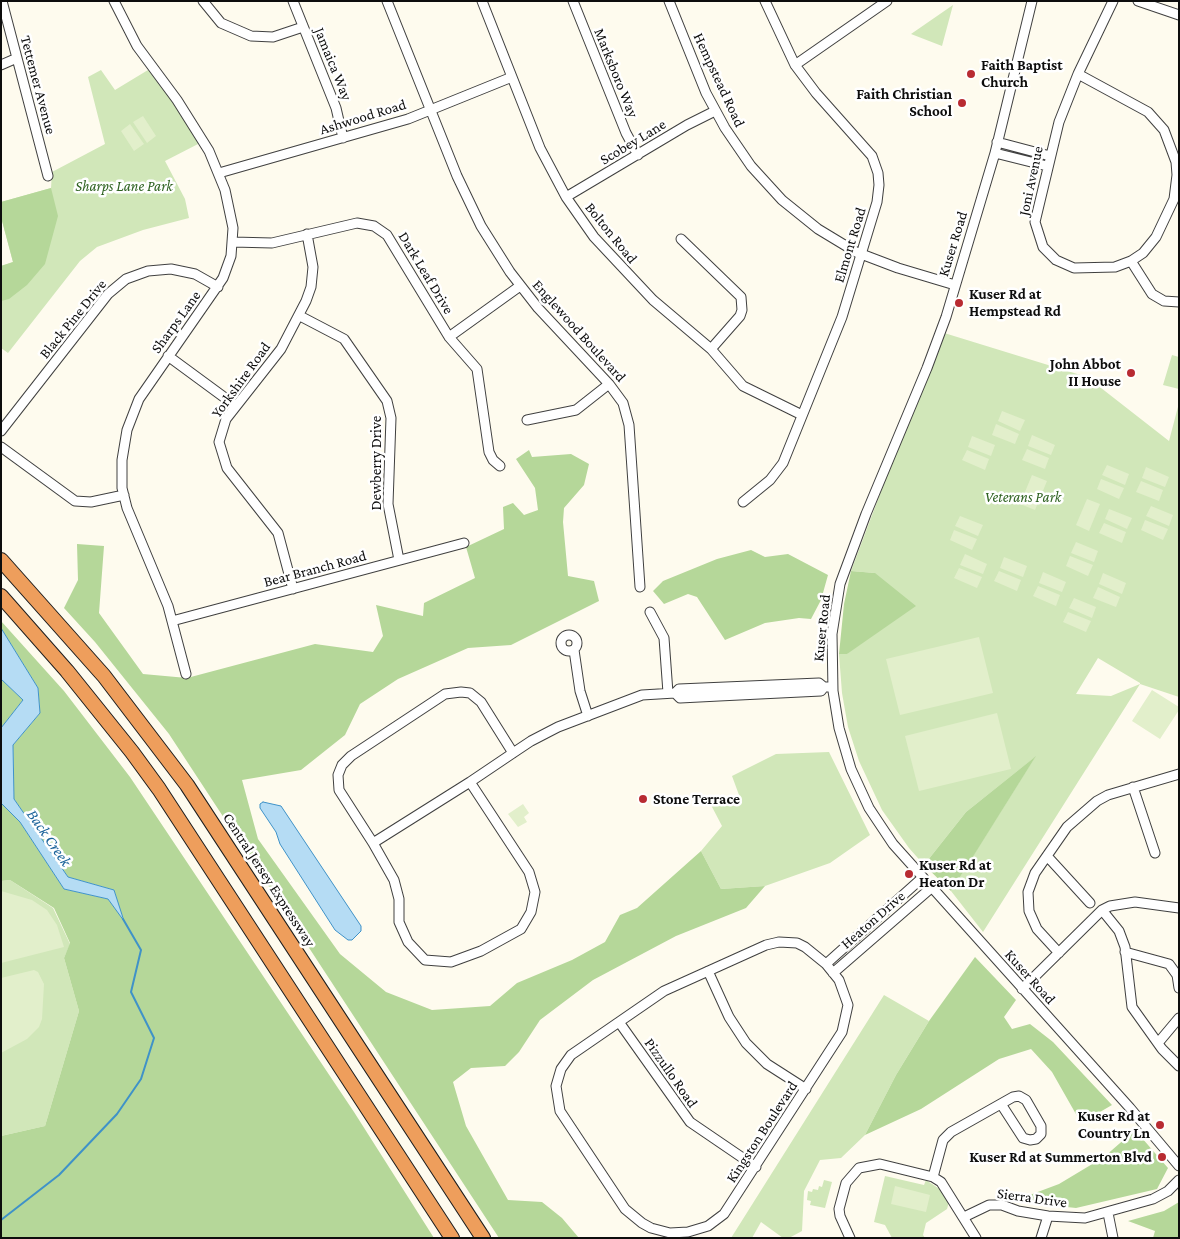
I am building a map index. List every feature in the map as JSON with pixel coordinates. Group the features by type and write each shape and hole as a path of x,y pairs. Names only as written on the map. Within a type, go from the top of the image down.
{"highway":[{"name":"Central Jersey Expressway","path":"1,560 104,676 187,785 483,1238"},
{"path":"1,596 67,671 159,789 452,1238"}],"street":[{"name":"Tettemer Avenue","path":"2,1 48,176"},
{"name":"Sharps Lane","path":"114,1 137,46 192,121 219,173 232,216 233,242 227,268 218,286 140,399 127,430 122,460 124,495 131,521 161,586 186,674"},
{"path":"202,1 221,23 251,36 273,37 303,27"},
{"name":"Jamaica Way","path":"293,1 336,108 343,138"},
{"name":"Englewood Boulevard","path":"387,1 468,201 495,249 520,286 561,336 609,384 623,403 629,425 640,587"},
{"name":"Bolton Road","path":"482,1 540,148 566,197 594,237 626,273 664,310 711,349 742,386 802,415"},
{"name":"Marksboro Way","path":"573,1 626,134 638,155"},
{"name":"Hempstead Road","path":"669,1 715,111 751,166 782,200 818,229 861,254 898,268 955,285"},
{"name":"Elmont Road","path":"743,502 777,472 802,415 842,317 878,196 879,185 876,164 867,148 816,93 794,65 765,1"},
{"path":"794,65 888,1"},
{"name":"Kuser Road","path":"1032,1 997,142 935,348 866,514 840,584 832,634 828,687 840,735 860,789 884,832 922,878 1130,1108 1179,1166"},
{"name":"Joni Avenue","path":"1078,74 1148,112 1164,130 1174,151 1178,175 1174,199 1156,237 1143,253 1131,261 1115,267 1086,269 1065,265 1049,254 1039,239 1035,222 1059,122 1078,74 1113,1"},
{"path":"1138,1 1179,15"},
{"path":"1,65 17,58"},
{"name":"Ashwood Road","path":"219,173 343,138 430,110 512,77"},
{"name":"Scobey Lane","path":"566,197 715,111"},
{"path":"997,142 1050,156"},
{"path":"994,152 1047,166"},
{"name":"Dark Leaf Drive","path":"233,242 272,242 357,223 380,229 392,241 449,337 477,369 489,452 493,460 500,466"},
{"name":"Yorkshire Road","path":"293,589 278,533 232,476 223,460 220,435 226,419 281,349 300,316 313,277 313,258 307,234"},
{"path":"681,239 741,297 742,310 740,316 711,349"},
{"path":"1131,261 1152,294 1164,301 1179,302"},
{"name":"Black Pine Drive","path":"1,431 108,294 126,279 148,271 171,269 195,274 218,286"},
{"path":"449,337 520,286"},
{"name":"Dewberry Drive","path":"300,316 344,339 387,401 390,418 388,504 399,560"},
{"path":"168,356 236,406"},
{"path":"527,420 576,410 609,384"},
{"path":"1,447 75,501 91,502 124,495"},
{"name":"Bear Branch Road","path":"172,621 464,543"},
{"path":"650,612 664,638 672,693"},
{"path":"574,650 580,691 588,716"},
{"path":"373,843 544,734 642,695 672,693 679,689 748,691 820,683 828,687"},
{"path":"470,782 529,872 534,892 532,912 521,929 481,951 451,962 425,960 408,942 399,922 399,899 394,880 339,790 338,775 342,765 351,756 445,694 461,692 470,693 480,702 513,752"},
{"path":"1059,953 1037,929 1029,911 1028,892 1031,882 1046,856 1082,812 1108,795 1179,774"},
{"path":"1133,788 1155,852"},
{"path":"1046,856 1090,904"},
{"name":"Heaton Drive","path":"826,964 922,878"},
{"name":"Heaton Drive","path":"833,973 931,888"},
{"path":"1022,989 1102,910 1116,904 1136,902 1179,908"},
{"path":"1102,910 1118,931 1125,952 1132,1007 1158,1043 1179,1066"},
{"name":"Kingston Boulevard","path":"779,942 796,943 805,947 826,964 846,997 848,1015 846,1024 756,1167 724,1214 698,1230 681,1233 661,1231 642,1223 625,1208 560,1111 556,1095 557,1078 565,1061 664,991 766,945 779,942"},
{"path":"1125,952 1169,964 1177,975 1179,988"},
{"path":"708,971 728,1017 746,1043 767,1064 806,1089"},
{"path":"1158,1043 1179,1018"},
{"name":"Pizzullo Road","path":"619,1022 690,1122 756,1167"},
{"path":"933,1177 943,1140 951,1132 1013,1097 1019,1096 1026,1100 1041,1126 1041,1134 1036,1139 1023,1138 1002,1104"},
{"path":"850,1238 842,1224 839,1209 846,1183 859,1168 880,1164 933,1177 946,1187 976,1238"},
{"name":"Sierra Drive","path":"964,1217 989,1205 1002,1205 1018,1211 1048,1216 1085,1218 1153,1199 1168,1191 1179,1180"},
{"path":"1108,1213 1112,1238"},
{"path":"1041,1238 1048,1216"}],"green space":[{"path":"953,5 942,46 911,34"},
{"name":"Sharps Lane Park","path":"101,70 115,90 148,70 178,107 200,143 165,161 185,199 189,218 143,230 97,247 80,261 8,353 1,348 1,266 13,262 1,217 1,202 51,188 52,172 105,144 88,77"},
{"path":"143,116 156,136 147,143 133,122"},
{"path":"130,124 144,144 134,151 121,131"},
{"path":"51,188 58,216 45,264 27,285 9,299 1,301 1,266 13,262 1,217 1,202"},
{"name":"Veterans Park","path":"941,332 1087,377 1169,441 1179,403 1179,697 1140,684 983,932 951,891 1035,757 966,812 924,865 909,848 882,810 859,761 848,727 842,693 839,654 847,654 875,573 851,571","holes":["1098,658 1140,683 1111,696 1076,694"]},
{"path":"1172,355 1179,357 1179,389 1163,385"},
{"path":"1002,411 1025,420 1020,431 998,421"},
{"path":"996,424 1019,434 1015,444 992,435"},
{"path":"1032,435 1055,445 1051,455 1028,446"},
{"path":"972,436 995,445 991,456 968,447"},
{"path":"1027,449 1049,458 1045,469 1022,460"},
{"path":"529,450 532,457 571,454 589,464 584,485 564,508 563,522 568,576 594,581 599,601 511,645 468,648 398,679 360,704 345,735 301,770 242,780 258,839 340,954 386,992 432,1010 490,1006 517,983 572,960 605,942 620,915 637,908 701,851 721,889 765,886 746,908 676,936 593,980 540,1020 519,1052 505,1066 471,1068 453,1082 466,1126 508,1200 542,1202 562,1218 579,1238 499,1238 169,734 95,642 64,608 78,580 77,544 104,546 99,613 143,674 187,678 315,644 373,652 383,636 376,605 423,616 424,603 475,578 466,547 504,529 503,507 513,503 524,515 538,510 535,488 516,459"},
{"path":"967,450 989,459 985,470 962,460"},
{"path":"1107,465 1129,474 1125,485 1102,475"},
{"path":"1146,467 1169,477 1165,487 1142,478"},
{"name":"Veterans Park","path":"1032,475 1047,481 1035,510 1020,504"},
{"path":"1101,479 1124,488 1119,499 1097,489"},
{"path":"1141,481 1163,490 1159,501 1136,492"},
{"path":"1087,499 1100,504 1089,531 1076,525"},
{"path":"1151,506 1173,515 1169,526 1146,516"},
{"path":"1109,509 1132,518 1127,529 1105,519"},
{"path":"960,516 983,525 978,536 955,526"},
{"path":"1145,520 1168,529 1163,540 1141,530"},
{"path":"1104,523 1126,532 1122,543 1099,533"},
{"path":"954,530 977,539 972,550 950,540"},
{"path":"1076,542 1098,551 1094,562 1071,553"},
{"path":"751,550 765,557 788,554 828,575 821,600 811,619 799,618 765,623 725,640 697,597 688,594 664,604 653,591 663,581 717,559"},
{"path":"965,554 987,564 983,574 960,565"},
{"path":"1070,556 1093,565 1088,576 1066,566"},
{"path":"1004,557 1027,566 1023,577 1000,568"},
{"path":"959,568 982,577 977,588 954,578"},
{"path":"851,571 875,573 916,606 847,654 839,654 844,604"},
{"path":"999,571 1021,580 1017,591 994,581"},
{"path":"1043,572 1066,582 1062,592 1039,583"},
{"path":"1103,573 1126,583 1122,594 1099,584"},
{"path":"1038,586 1060,595 1056,606 1033,596"},
{"path":"1098,587 1120,597 1116,607 1093,598"},
{"path":"1074,598 1096,607 1092,618 1069,608"},
{"path":"1068,612 1091,621 1086,632 1063,622"},
{"path":"1,621 64,691 130,777 354,1112 434,1238 1,1238 1,1136 45,1126 79,1011 64,958 70,943 54,908 10,880 1,881 1,803 20,822 64,889 108,899 123,919 114,890 68,877 14,799 13,745 40,713 38,688 1,628"},
{"path":"979,637 993,693 900,715 886,659"},
{"path":"1,679 23,700 1,728"},
{"path":"1152,690 1179,707 1179,710 1160,739 1132,721"},
{"path":"997,713 1011,769 919,791 905,736"},
{"path":"829,752 870,835 830,863 765,886 721,889 701,851 722,826 711,805 739,795 732,776 776,754"},
{"path":"1036,756 951,891 924,865 966,812"},
{"path":"523,804 529,813 524,817 527,822 518,827 508,814"},
{"path":"10,880 53,908 70,944 64,958 79,1011 45,1126 1,1136 1,881"},
{"path":"1,891 32,900 47,910 57,925 64,947 1,963"},
{"path":"975,957 1016,1000 1004,1017 1012,1029 1030,1024 1053,1042 1112,1105 1081,1123 1052,1072 1031,1049 999,1059 921,1109 865,1135 896,1075 929,1021"},
{"path":"34,970 38,972 44,984 42,1019 39,1027 27,1039 1,1053 1,978"},
{"path":"884,995 929,1021 896,1075 865,1135 841,1158 820,1160 804,1191 802,1231 789,1238 783,1238 761,1222 752,1238 731,1238"},
{"path":"1135,1130 1168,1168 1157,1189 1076,1208 1030,1203 1027,1196 1059,1184 1104,1157"},
{"path":"885,1176 924,1185 926,1180 941,1190 949,1202 947,1209 926,1223 923,1235 925,1238 892,1238 885,1225 874,1222"},
{"path":"824,1180 832,1182 825,1208 810,1205 811,1201 807,1200 808,1191 818,1190 819,1186 822,1187"},
{"path":"895,1186 930,1195 926,1212 891,1204"},
{"path":"1179,1202 1179,1238 1153,1238 1155,1231 1128,1221 1164,1211"}],"water":[{"path":"1,628 38,688 40,713 13,745 14,799 68,877 114,890 124,921 108,899 64,889 20,822 1,803 1,728 23,700 1,679"},
{"path":"263,802 281,806 361,926 361,931 352,940 348,940 335,930 280,844 276,832 260,808 260,804"}],"waterway":[{"name":"Back Creek","path":"1,1220 59,1175 117,1114 141,1079 154,1038 131,992 141,950 123,919"}],"place":[{"name":"Faith Baptist Church","path":"971,74"},
{"name":"Faith Christian School","path":"962,103"},
{"name":"Kuser Rd at Hempstead Rd","path":"959,303"},
{"name":"John Abbot II House","path":"1131,373"},
{"name":"Stone Terrace","path":"643,799"},
{"name":"Kuser Rd at Heaton Dr","path":"909,874"},
{"name":"Kuser Rd at Country Ln","path":"1160,1125"},
{"name":"Kuser Rd at Summerton Blvd","path":"1162,1157"}]}
